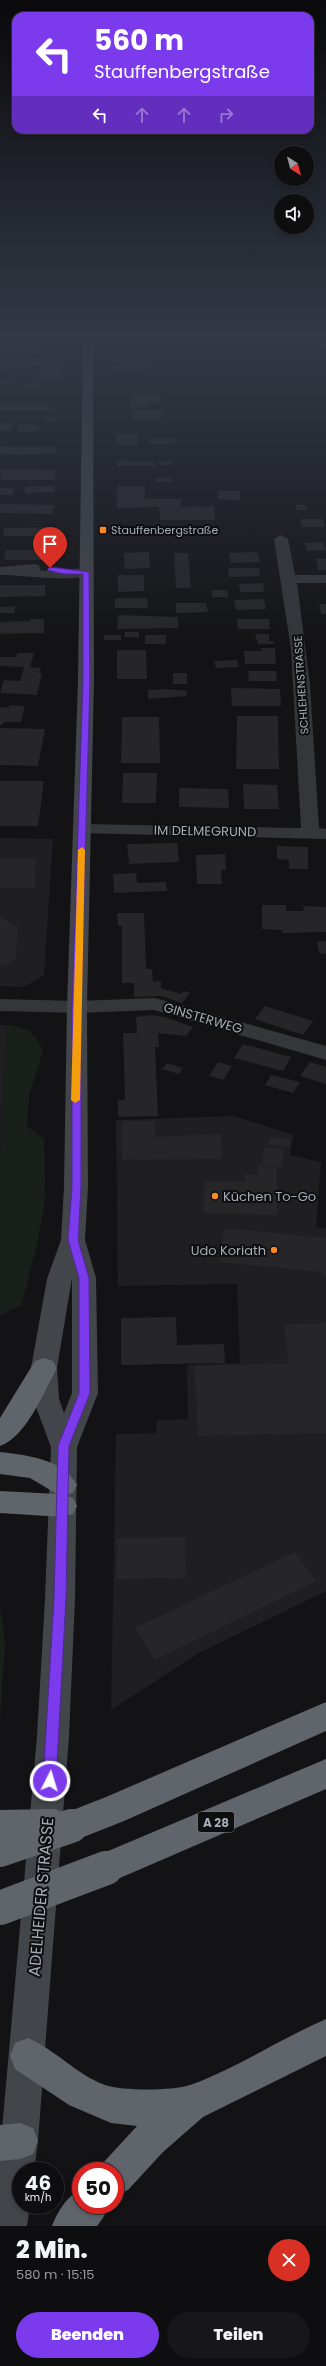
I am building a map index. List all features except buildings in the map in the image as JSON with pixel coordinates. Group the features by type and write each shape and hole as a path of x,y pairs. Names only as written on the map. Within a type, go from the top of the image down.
{"highway":[{"path":"0,1435 13,1422 44,1368"},
{"path":"0,1463 26,1466 45,1472 63,1495"},
{"path":"0,1502 63,1495"},
{"path":"0,1850 113,1810 326,1716"},
{"name":"A 28","path":"0,1908 106,1868 326,1774"},
{"path":"0,1827 71,1826"},
{"path":"124,2167 150,2139 190,2104 288,2058 326,2037"},
{"path":"28,2056 70,2086 102,2102 139,2107 190,2104"},
{"path":"71,2226 82,2214"}],"main road":[{"name":"ADELHEIDER STRASSE","path":"64,1446 46,1399 44,1368 59,1279 73,1240 76,1187 76,1007 83,829 87,440"},
{"name":"ADELHEIDER STRASSE","path":"8,2226 10,2142 28,2056 53,1736 64,1446 85,1393 84,1278 73,1240"}],"street":[{"name":"SCHLEHENSTRASSE","path":"281,539 290,579 302,672 318,834"},
{"path":"0,571 19,571 40,575 64,572 86,572"},
{"path":"290,579 326,579"},
{"name":"IM DELMEGRUND","path":"83,829 318,834"},
{"name":"GINSTERWEG","path":"0,1006 76,1007 155,1004 326,1052"}],"shaded area":[{"path":"0,838 53,839 44,975 24,987 0,986"},
{"path":"0,1025 7,1025 0,1162"},
{"path":"7,1025 25,1029 30,1032 37,1039 43,1051 29,1095 27,1126 44,1139 45,1200 37,1244 22,1304 0,1316 0,1162"},
{"path":"234,1116 293,1135 290,1155 321,1162 316,1227 326,1228 326,1591 197,1654 111,1710 116,1434 156,1433 157,1420 188,1419 187,1365 240,1363 237,1284 118,1286 116,1120"},
{"path":"0,1606 5,1642 0,1720"}],"slow traffic":[{"path":"75,1100 76,1007 82,850"}],"place":[{"name":"Stauffenbergstraße","path":"103,530"},
{"name":"Küchen To-Go","path":"215,1196"},
{"name":"Udo Koriath","path":"274,1250"}],"route":[{"path":"50,568 64,572 86,572 86,681 83,829 76,1007 76,1187 73,1240 84,1278 85,1393 64,1446 60,1599 50,1781"}]}
